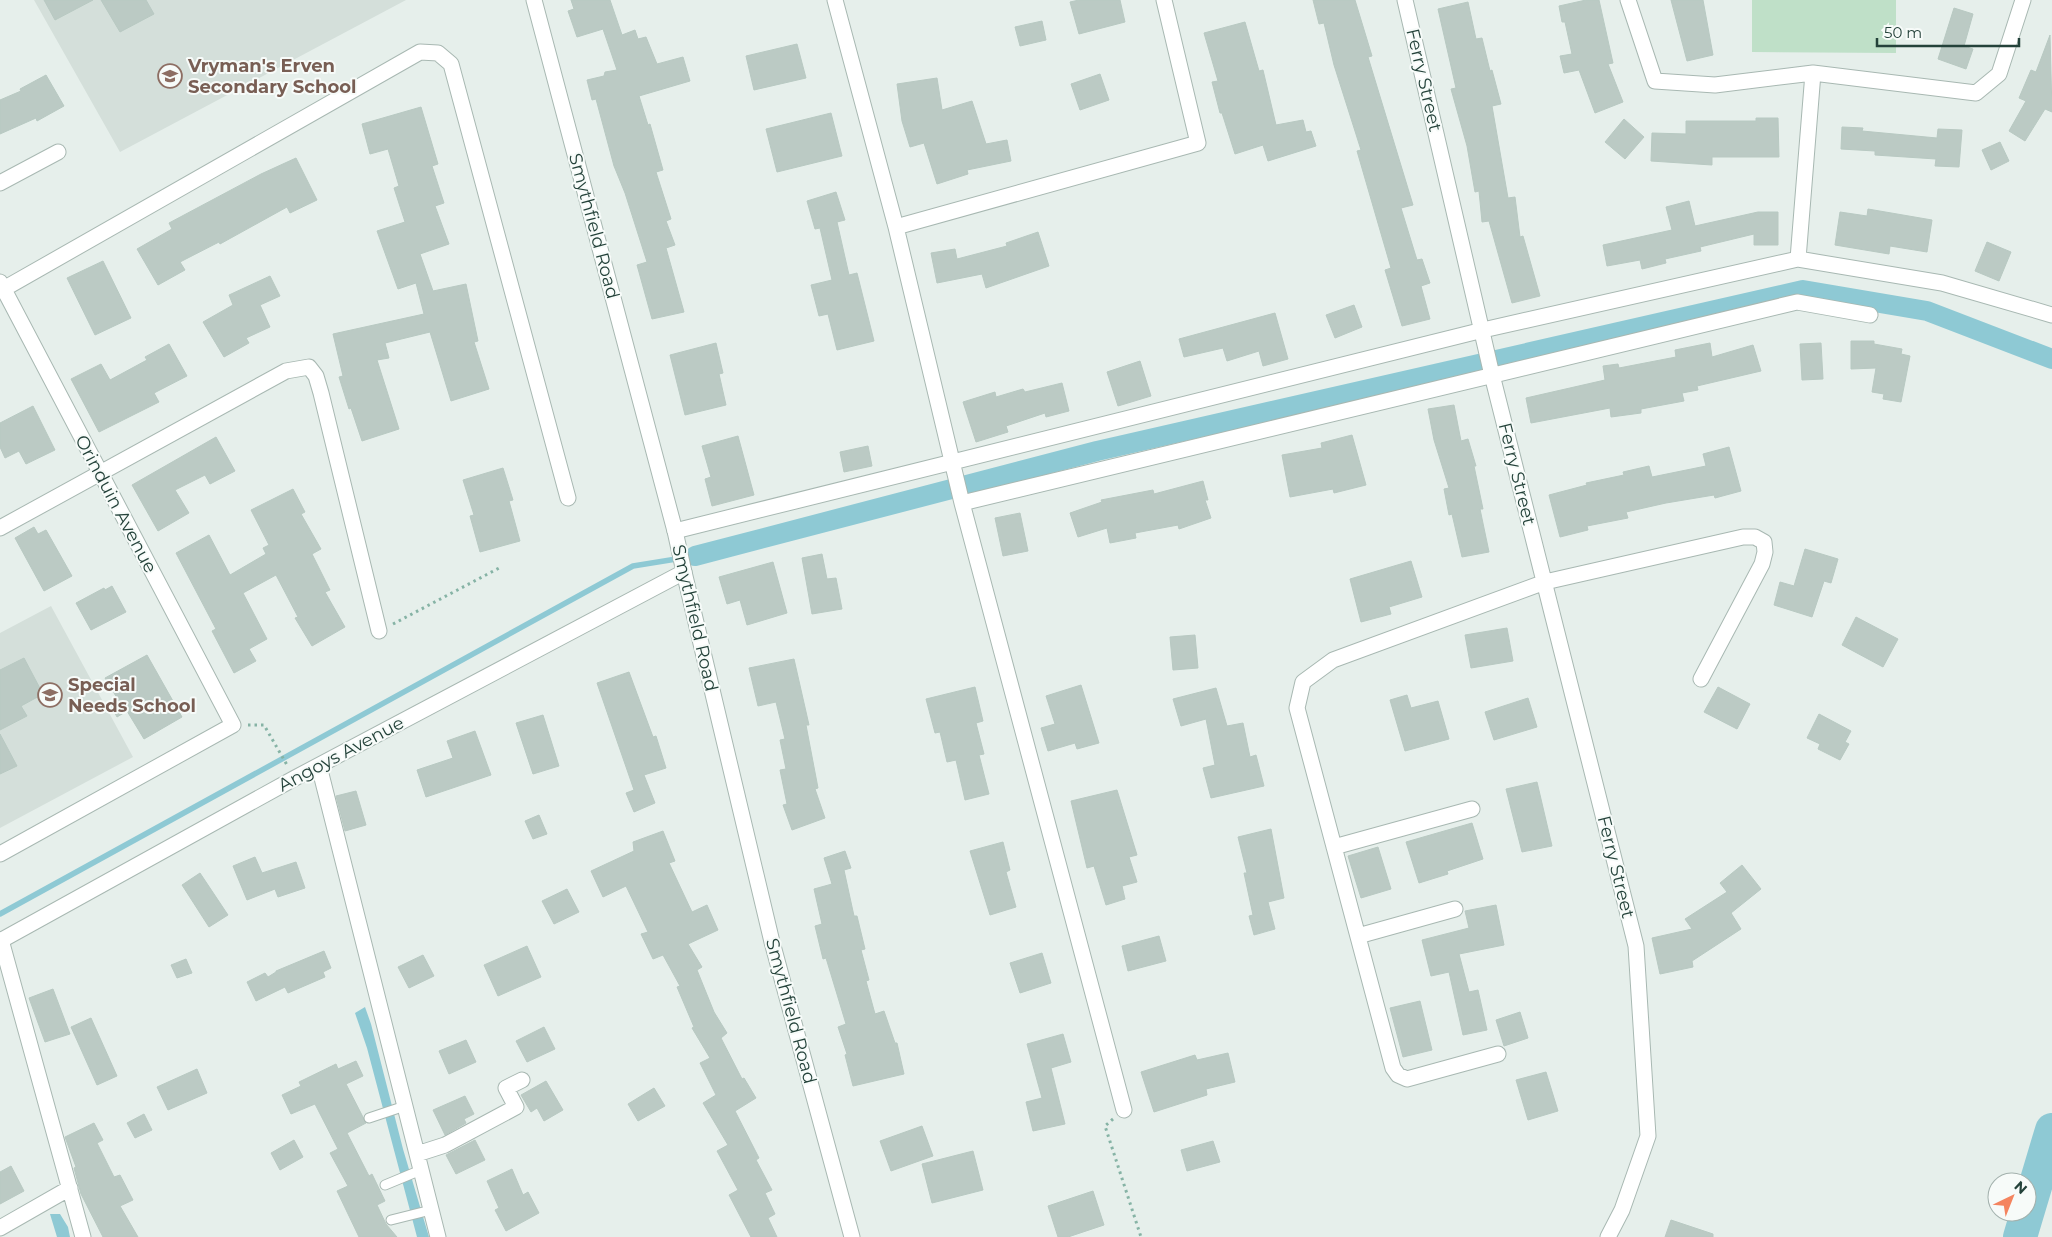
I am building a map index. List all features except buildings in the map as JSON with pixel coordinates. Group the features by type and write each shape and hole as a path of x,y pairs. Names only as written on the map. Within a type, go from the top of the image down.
{"street":[{"name":"Smythfield Road","path":"534,0 676,531 684,572 772,942 852,1237"},
{"path":"835,0 896,227 954,462 962,503 1124,1110"},
{"path":"896,227 1198,143 1164,0"},
{"name":"Ferry Street","path":"1405,0 1492,374 1636,946 1648,1136 1622,1210 1608,1237"},
{"path":"1628,0 1655,81 1714,85 1813,73 1976,93 1998,74 2023,0"},
{"path":"1,288 420,52 438,53 451,64 568,498"},
{"path":"1798,259 1813,73"},
{"path":"0,183 58,152"},
{"path":"676,531 1483,330 1798,259 1942,284 2052,315"},
{"name":"Orinduin Avenue","path":"0,854 233,724 1,288"},
{"path":"962,503 1797,302 1870,314"},
{"path":"0,528 286,371 309,367 316,376 379,631"},
{"path":"1498,1054 1407,1079 1398,1075 1393,1068 1297,708 1303,682 1333,660 1545,582 1743,536 1755,538 1764,542 1765,552 1762,564 1701,679"},
{"name":"Angoys Avenue","path":"0,940 319,766 684,572"},
{"path":"319,766 402,1107 417,1154 418,1172 438,1237"},
{"path":"1334,847 1472,809"},
{"path":"1358,936 1456,909"},
{"path":"0,940 82,1237"},
{"path":"417,1154 445,1144 516,1107 506,1088 522,1080"},
{"path":"0,1228 70,1188"}],"lane":[{"path":"369,1118 402,1107"},
{"path":"385,1185 418,1172"},
{"path":"391,1220 409,1217 429,1210"}],"path":[{"path":"379,631 501,567"},
{"path":"264,725 288,766"},
{"path":"1124,1110 1106,1126 1142,1237"}],"shaded area":[{"name":"Vryman's Erven Secondary School","path":"34,0 406,0 120,152"},
{"name":"Special Needs School","path":"51,606 133,757 0,828 0,633"}],"green space":[{"path":"1752,0 1896,0 1896,53 1752,52"}],"water":[{"path":"365,1007 429,1237 417,1237 367,1048 355,1013"},
{"path":"50,1214 60,1214 68,1227 70,1237 57,1237"}],"waterway":[{"path":"695,556 1097,451 1803,290 1927,311 2052,359"},
{"path":"0,914 633,566 695,556"},
{"path":"2020,1237 2052,1130"}],"place":[{"name":"Vryman's Erven Secondary School","path":"170,76"},
{"name":"Special Needs School","path":"50,695"}]}
